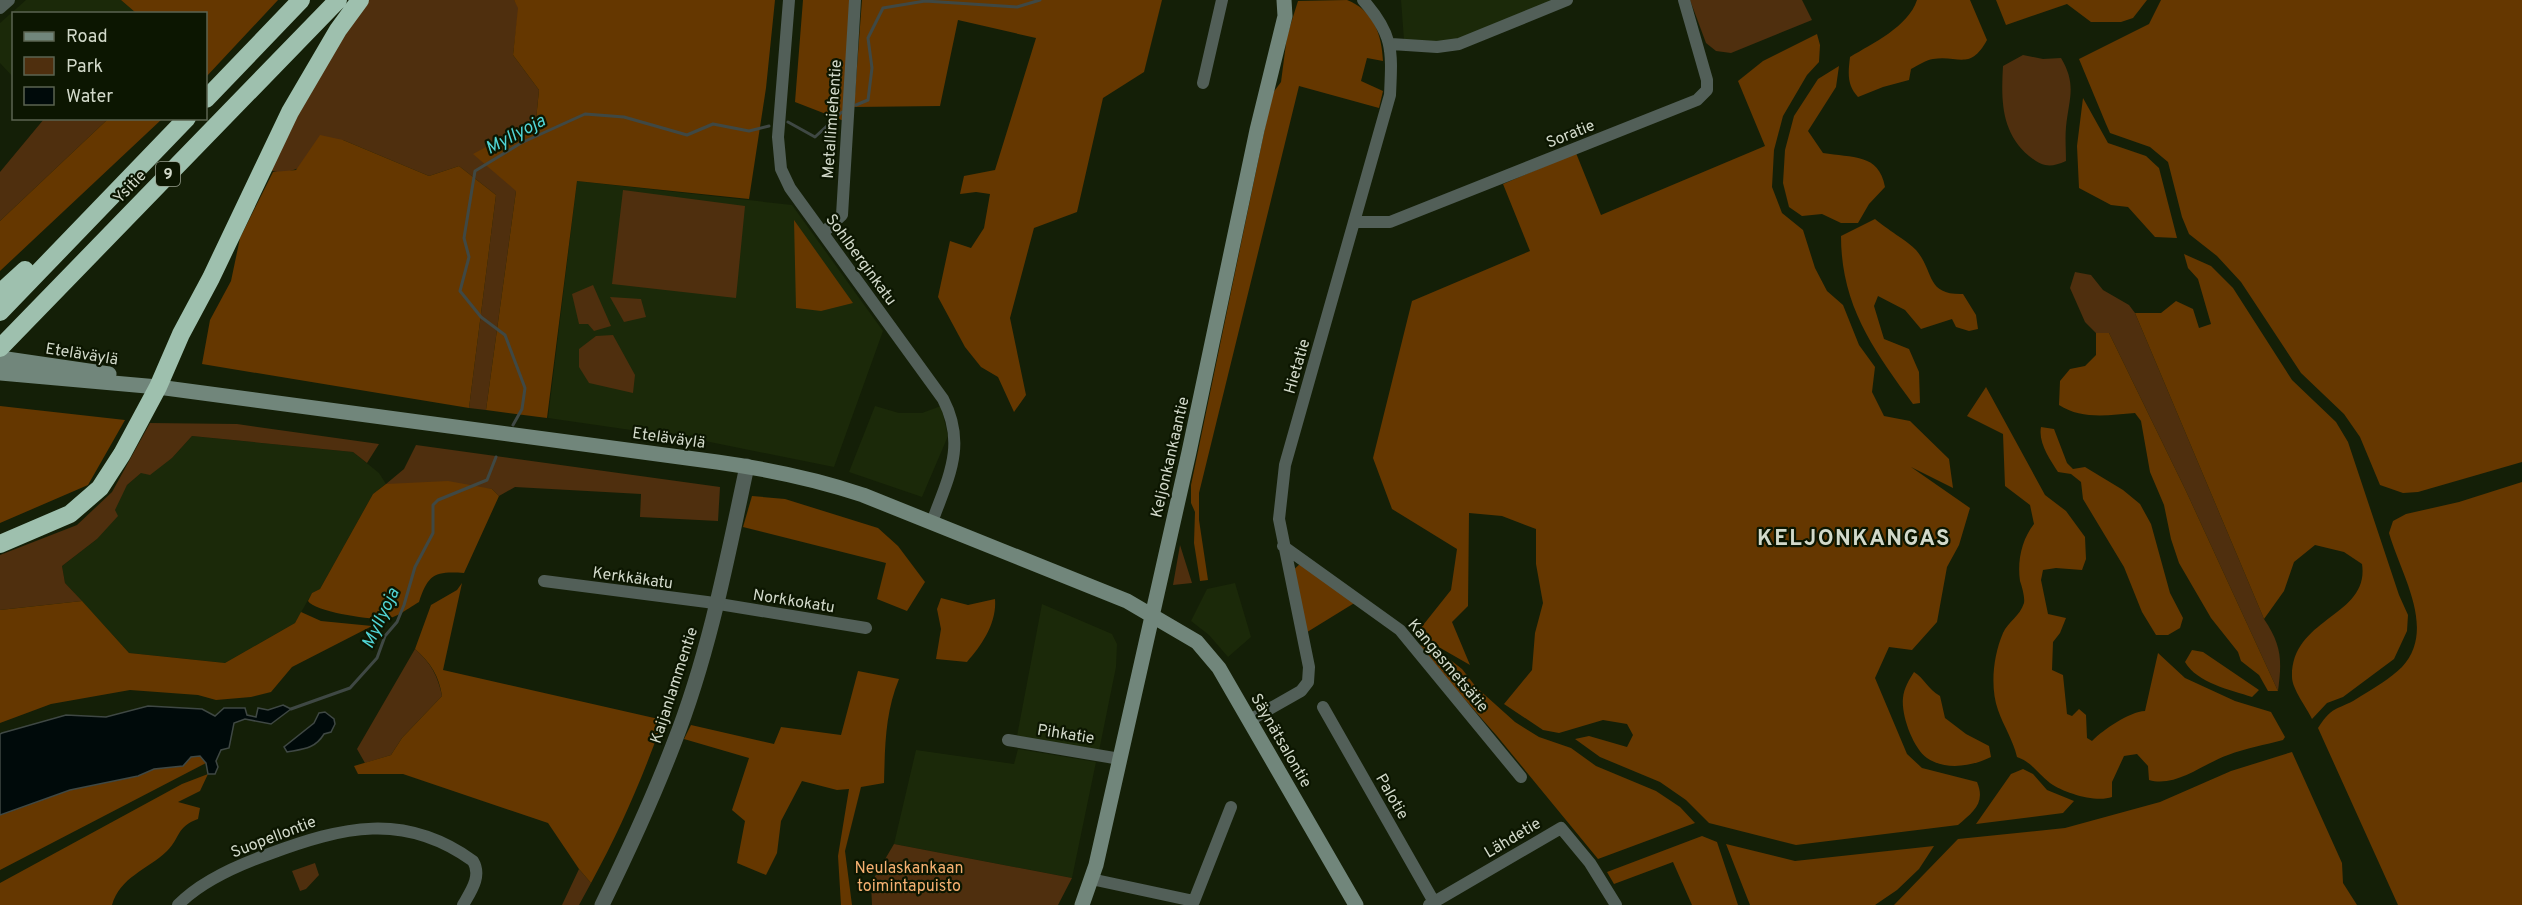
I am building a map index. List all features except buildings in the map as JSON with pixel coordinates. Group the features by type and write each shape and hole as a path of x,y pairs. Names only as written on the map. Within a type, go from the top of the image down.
{"highway":[{"path":"207,98 301,0"},
{"name":"Ysitie","path":"0,348 338,0"},
{"path":"0,544 70,514 100,488 122,454 158,387 181,334 211,278 290,112 338,30 360,0"},
{"name":"Ysitie","path":"0,312 185,120"},
{"path":"0,293 64,231 111,197"}],"main road":[{"name":"Keljonkankaantie","path":"1082,905 1091,879 1120,759 1285,8 1292,8 1294,0"},
{"name":"Eteläväylä","path":"0,358 104,373 158,387"},
{"name":"Eteläväylä","path":"0,373 158,387 747,466 832,484 1127,601 1152,614"},
{"name":"Säynätsalontie","path":"1152,614 1197,642 1206,651 1250,720 1356,905"}],"street":[{"path":"0,8 9,0"},
{"name":"Metallimiehentie","path":"823,232 842,215 855,0"},
{"path":"1203,83 1222,0"},
{"name":"Hietatie","path":"1250,720 1301,691 1308,682 1309,667 1279,519 1285,465 1390,95 1391,44 1384,27 1363,0"},
{"path":"1391,44 1437,48 1459,44 1567,0"},
{"name":"Soratie","path":"1354,222 1390,222 1697,100 1707,90 1707,80 1684,0"},
{"name":"Sohlberginkatu","path":"788,6 778,137 781,169 790,188 944,399 952,415 956,444 932,522"},
{"name":"Kaijanlammentie","path":"602,905 675,743 717,604 747,466"},
{"name":"Kangasmetsätie","path":"1283,546 1400,630 1521,777"},
{"name":"Kerkkäkatu","path":"544,581 717,604"},
{"name":"Norkkokatu","path":"717,604 866,628"},
{"name":"Palotie","path":"1323,707 1438,903"},
{"name":"Pihkatie","path":"1008,740 1120,759"},
{"path":"1091,879 1194,901 1231,807"},
{"name":"Suopellontie","path":"178,905 205,884 248,861 319,835 366,827 396,829 437,842 472,861 477,867 476,879 463,905"},
{"name":"Lähdetie","path":"1438,903 1561,828 1590,863 1616,905"}],"shaded area":[{"path":"26,0 121,0 135,12 12,12"},
{"path":"121,0 278,0 207,76 207,12 135,12"},
{"path":"514,0 775,0 766,88 749,199 577,181 547,418 486,410 516,191 473,154 536,120 539,90 513,55 518,8"},
{"path":"803,0 851,0 844,121 795,102"},
{"path":"862,0 1162,0 1144,72 1103,98 1077,212 1034,228 1010,318 1026,395 1014,412 998,377 981,367 965,347 938,297 950,241 971,248 984,228 990,194 976,192 960,194 964,176 995,170 1036,38 958,20 940,106 854,107"},
{"path":"1347,0 1356,4 1370,17 1381,41 1383,61 1367,58 1361,81 1383,91 1379,108 1299,86 1199,493 1199,520 1208,580 1200,581 1194,543 1195,512 1191,503 1191,485 1272,94 1281,82 1287,36 1298,1"},
{"path":"1401,0 1553,0 1458,40 1436,43 1404,40"},
{"path":"1917,0 1970,0 1987,40 1981,50 1969,59 1942,58 1927,61 1911,69 1909,80 1858,97 1849,79 1850,57 1898,26 1912,10"},
{"path":"1996,0 2147,0 2133,18 2121,22 2091,22 2067,4 2006,25"},
{"path":"2161,0 2522,0 2522,462 2418,492 2403,493 2380,485 2360,437 2344,414 2301,373 2241,282 2217,256 2189,234 2182,217 2168,162 2150,147 2110,133 2079,59 2149,24"},
{"path":"12,12 12,76 0,63 0,23"},
{"path":"1817,34 1820,45 1819,62 1807,75 1783,116 1774,150 1772,187 1782,213 1803,230 1815,268 1827,291 1843,305 1859,345 1875,367 1872,392 1884,416 1910,421 1949,459 1953,488 1911,467 1970,508 1959,545 1947,567 1937,622 1912,650 1889,647 1875,678 1907,754 1922,768 1977,782 1980,796 1973,811 1958,825 1796,845 1709,823 1686,800 1660,782 1600,757 1575,739 1589,736 1627,747 1633,735 1627,724 1603,720 1559,733 1543,730 1504,704 1532,670 1535,633 1543,603 1536,564 1536,529 1502,516 1469,513 1468,606 1452,622 1470,665 1416,634 1451,590 1457,549 1392,509 1373,458 1412,301 1530,251 1503,184 1576,153 1601,215 1765,146 1738,81 1763,61"},
{"path":"1839,66 1836,87 1808,131 1823,153 1863,159 1877,168 1882,176 1885,187 1869,204 1858,223 1841,223 1822,214 1802,216 1789,207 1783,183 1785,150 1794,116 1818,79"},
{"path":"2083,98 2108,143 2146,156 2159,168 2177,238 2155,237 2128,207 2111,205 2079,188 2077,146"},
{"path":"107,120 161,120 0,271 0,221"},
{"path":"320,135 343,140 429,176 459,166 496,195 469,408 202,364 210,320 231,281 240,238 273,172 296,170"},
{"path":"577,181 792,205 883,331 834,467 700,440 548,418"},
{"path":"1875,219 1916,250 1936,286 1942,291 1963,294 1976,315 1978,329 1969,331 1956,327 1952,319 1921,329 1905,310 1878,296 1874,306 1884,339 1909,349 1919,372 1920,403 1913,404 1873,346 1853,306 1847,284 1842,261 1841,236"},
{"path":"794,220 853,303 821,311 796,308"},
{"path":"2184,254 2211,266 2233,288 2292,380 2336,422 2348,442 2399,595 2408,615 2407,631 2394,659 2343,697 2327,703 2312,719 2293,682 2295,657 2304,641 2354,596 2361,582 2362,564 2344,552 2315,545 2294,562 2284,591 2264,619 2135,313 2161,313 2176,301 2193,309 2199,328 2211,324 2198,279 2188,268"},
{"path":"2096,333 2109,333 2186,491 2278,691 2268,691 2259,675 2241,661 2238,652 2211,618 2179,563 2164,505 2150,472 2141,421 2135,413 2086,415 2059,405 2060,381 2070,369 2085,366 2096,355"},
{"path":"1986,387 2045,495 2066,511 2085,537 2086,559 2082,570 2056,568 2043,570 2041,580 2048,614 2066,618 2060,633 2053,642 2052,670 2063,675 2067,714 2072,716 2079,709 2086,715 2087,738 2092,741 2117,722 2132,714 2145,711 2158,653 2185,678 2235,701 2271,712 2285,737 2283,740 2235,753 2169,781 2149,780 2148,766 2137,754 2124,756 2112,782 2112,797 2105,799 2089,798 2063,790 2050,783 2031,765 2017,757 2000,716 1994,692 1994,672 2003,633 2020,612 2024,603 2019,573 2020,558 2026,536 2034,524 2030,505 2005,486 2003,434 1967,416"},
{"path":"0,406 125,420 88,485 0,523"},
{"path":"875,406 899,413 922,413 941,406 948,436 922,497 849,472"},
{"path":"2041,427 2054,429 2067,463 2073,469 2085,467 2123,490 2140,504 2151,524 2170,593 2183,618 2180,628 2168,635 2156,635 2142,612 2124,567 2083,499 2081,482 2071,474 2058,472 2043,445"},
{"path":"192,436 353,452 379,473 386,484 373,494 320,589 312,593 295,623 225,663 129,653 65,583 62,566 97,539 127,485 141,473 172,458"},
{"path":"448,481 492,489 499,496 464,573 434,576 426,585 419,602 389,618 378,619 344,614 321,609 308,601 312,593 320,589 373,494 386,484"},
{"path":"2522,482 2522,905 2398,905 2318,728 2333,711 2393,675 2402,667 2412,652 2416,636 2416,619 2408,584 2389,533 2393,521 2406,514 2459,502"},
{"path":"752,496 785,499 878,528 898,546 925,582 907,611 877,599 886,563 743,527"},
{"path":"1301,563 1356,602 1304,634 1291,572"},
{"path":"462,583 443,670 663,720 630,803 591,883 548,823 403,774 358,774 354,766 391,755 402,738 442,696 433,670 426,659 415,649 431,605 457,590"},
{"path":"1235,583 1251,637 1228,657 1209,635 1191,621 1207,589"},
{"path":"941,598 968,605 995,599 991,625 967,662 936,659 941,629 937,609"},
{"path":"82,601 129,653 225,663 295,623 301,612 321,621 372,626 292,667 271,692 251,697 216,700 198,695 130,690 51,704 0,723 0,610"},
{"path":"1042,604 1112,634 1117,644 1116,667 1099,751 1017,736"},
{"path":"1415,643 1444,655 1462,669 1476,687 1515,722 1539,737 1571,748 1596,766 1656,791 1680,807 1695,823 1598,859 1497,736"},
{"path":"2192,650 2203,652 2259,690 2252,697 2206,680 2190,669 2185,662"},
{"path":"858,671 899,679 888,717 884,783 861,787 845,851 852,905 841,905 838,856 849,789 837,790 802,781 781,821 777,853 766,875 737,863 745,821 732,810 749,758 684,739 691,725 774,744 781,727 841,735"},
{"path":"1914,672 1940,696 1945,718 1966,734 1989,746 1991,757 1968,765 1951,766 1934,762 1922,753 1909,731 1903,705 1904,691"},
{"path":"1018,749 1096,762 1072,878 894,844 916,750 1014,764"},
{"path":"2292,752 2342,863 2343,883 2357,905 1894,905 1958,839 2065,828 2160,802 2231,771"},
{"path":"200,755 206,763 0,870 0,815 70,790 138,776 154,769 183,766 190,757"},
{"path":"2023,769 2033,774 2047,790 2074,801 2063,813 1976,824 2011,774"},
{"path":"208,774 200,791 178,802 200,808 198,819 182,829 167,851 121,887 112,905 0,905 0,883 182,784"},
{"path":"1702,836 1717,842 1738,905 1692,905 1673,862 1614,884 1607,872"},
{"path":"1726,844 1795,861 1934,846 1919,869 1897,890 1875,905 1750,905"}],"green space":[{"path":"367,0 514,0 519,7 513,55 539,90 536,120 516,191 486,410 469,408 496,195 459,166 429,176 343,140 297,169 277,172 268,169 327,60"},
{"path":"1690,0 1802,0 1812,20 1731,53 1716,51 1706,43"},
{"path":"2023,55 2043,59 2061,58 2066,68 2071,92 2066,131 2066,161 2047,165 2034,160 2020,147 2008,126 2002,91 2003,66"},
{"path":"43,120 107,120 0,221 0,172"},
{"path":"623,190 745,206 736,298 612,284"},
{"path":"2075,272 2091,275 2103,290 2129,305 2135,313 2264,619 2274,637 2280,662 2278,691 2186,491 2109,333 2096,333 2085,322 2070,288"},
{"path":"593,285 611,326 594,331 588,324 579,324 572,294"},
{"path":"610,297 641,299 646,317 624,322"},
{"path":"613,335 635,375 633,393 589,383 579,367 579,349 596,336"},
{"path":"150,423 237,424 379,444 367,463 353,452 192,436 172,458 150,475 141,473 127,485 115,510 118,516 97,539 62,566 65,583 82,601 0,610 0,555 77,525 112,492"},
{"path":"416,445 720,487 718,521 640,517 641,494 515,487 499,496 492,489 386,484 404,469"},
{"path":"1180,545 1192,583 1173,585"},
{"path":"415,649 433,670 442,696 402,738 391,755 365,763 357,749"},
{"name":"Neulaskankaan toimintapuisto","path":"894,844 1072,878 1058,905 872,905 871,883"},
{"path":"315,863 319,875 306,889 300,891 292,871"},
{"path":"579,869 591,883 579,905 562,905"}],"water":[{"path":"283,705 291,709 271,724 245,719 234,723 229,748 221,750 216,761 218,767 215,774 208,774 206,763 200,756 191,757 183,766 154,769 138,776 70,790 0,815 0,734 2,733 66,715 106,717 148,706 202,709 215,716 224,708 245,708 247,715 256,717 258,708 268,710"},
{"path":"325,712 334,719 335,724 331,732 324,734 313,745 287,752 284,747 314,723 319,713"}],"waterway":[{"name":"Myllyoja","path":"856,105 868,100 872,68 868,38 883,8 925,1 1017,7 1040,0"},
{"name":"Myllyoja","path":"788,122 815,137 842,112"},
{"name":"Myllyoja","path":"513,425 522,409 525,388 505,335 481,317 460,291 469,257 464,238 475,171 521,143 585,114 624,117 687,135 713,124 749,131 769,126"},
{"name":"Myllyoja","path":"291,709 350,688 377,658 385,636 397,622 415,567 433,533 433,505 438,500 487,480 496,457"}],"district":[{"name":"KELJONKANGAS","path":"1854,537"}]}
